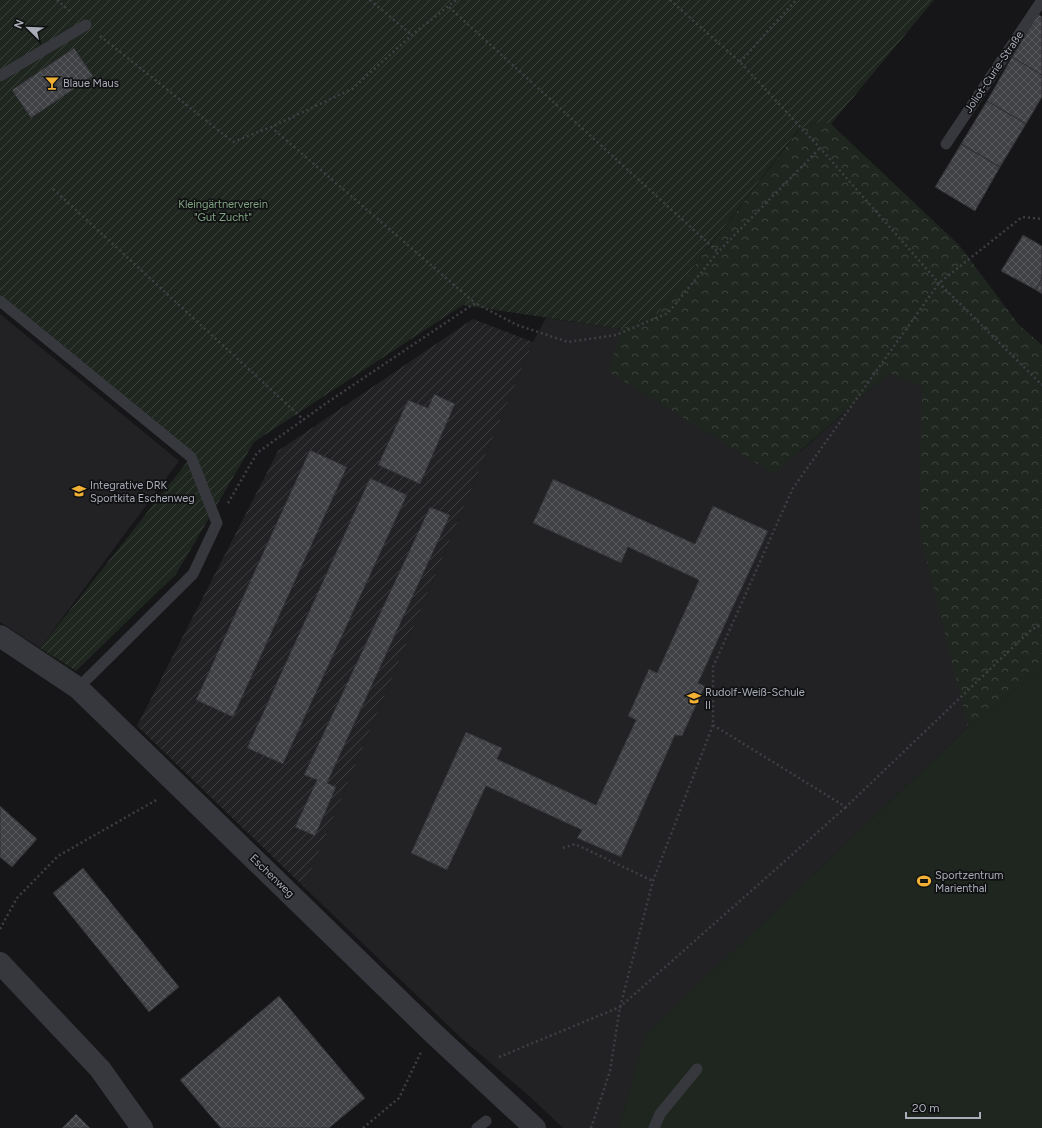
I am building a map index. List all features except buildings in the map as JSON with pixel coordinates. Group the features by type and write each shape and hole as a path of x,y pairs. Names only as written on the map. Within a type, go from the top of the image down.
{"street":[{"name":"Eschenweg","path":"0,636 78,688 432,1032 535,1128"},
{"path":"0,963 100,1068 142,1128"}],"lane":[{"name":"Joliot-Curie-Straße","path":"946,144 1042,0"},
{"path":"0,76 86,25"},
{"path":"0,301 191,456 217,523 193,574 78,688"},
{"path":"654,1128 660,1114 697,1069"}],"path":[{"path":"57,0 86,25 233,142 270,127 352,88 412,35 456,0"},
{"path":"370,0 412,35"},
{"path":"670,0 740,62 820,148 939,283 1042,385"},
{"path":"740,62 796,0"},
{"path":"449,7 718,252"},
{"path":"270,127 475,303 517,325 568,342 616,335 668,313 718,252 820,148"},
{"path":"53,189 304,420"},
{"path":"592,1128 610,1071 620,1007 653,881 713,725 713,667 793,488 939,283 1022,217 1042,219"},
{"path":"217,523 257,453 475,303"},
{"path":"499,1056 620,1007 846,807 1031,630 1042,624"},
{"path":"713,725 846,807"},
{"path":"0,929 17,898 58,856 180,787"},
{"path":"563,848 575,844 653,881"},
{"path":"363,1128 399,1098 412,1068"}],"shaded area":[{"name":"Integrative DRK Sportkita Eschenweg","path":"0,314 179,461 40,648 0,622"},
{"name":"Rudolf-Weiß-Schule II","path":"546,318 621,329 800,452 889,373 922,387 1042,668 968,727 646,1035 619,1128 563,1128 528,1095 461,1038 304,887 533,342"},
{"path":"473,319 533,342 304,887 137,726 278,451"}],"green space":[{"name":"Kleingärtnerverein \"Gut Zucht\"","path":"0,0 934,0 831,124 816,122 798,130 658,313 621,329 463,305 254,442 176,574 76,671 40,648 191,457 0,300"},
{"path":"816,122 831,124 959,245 1019,325 1042,345 1042,668 968,727 919,529 922,387 889,373 774,474 609,372 621,329 658,313 799,130"},
{"name":"Sportzentrum Marienthal","path":"1042,668 1042,1128 619,1128 645,1035 968,727"}],"place":[{"name":"Blaue Maus","path":"52,83"},
{"name":"Integrative DRK Sportkita Eschenweg","path":"79,491"},
{"name":"Rudolf-Weiß-Schule II","path":"694,698"},
{"name":"Sportzentrum Marienthal","path":"924,881"}]}
